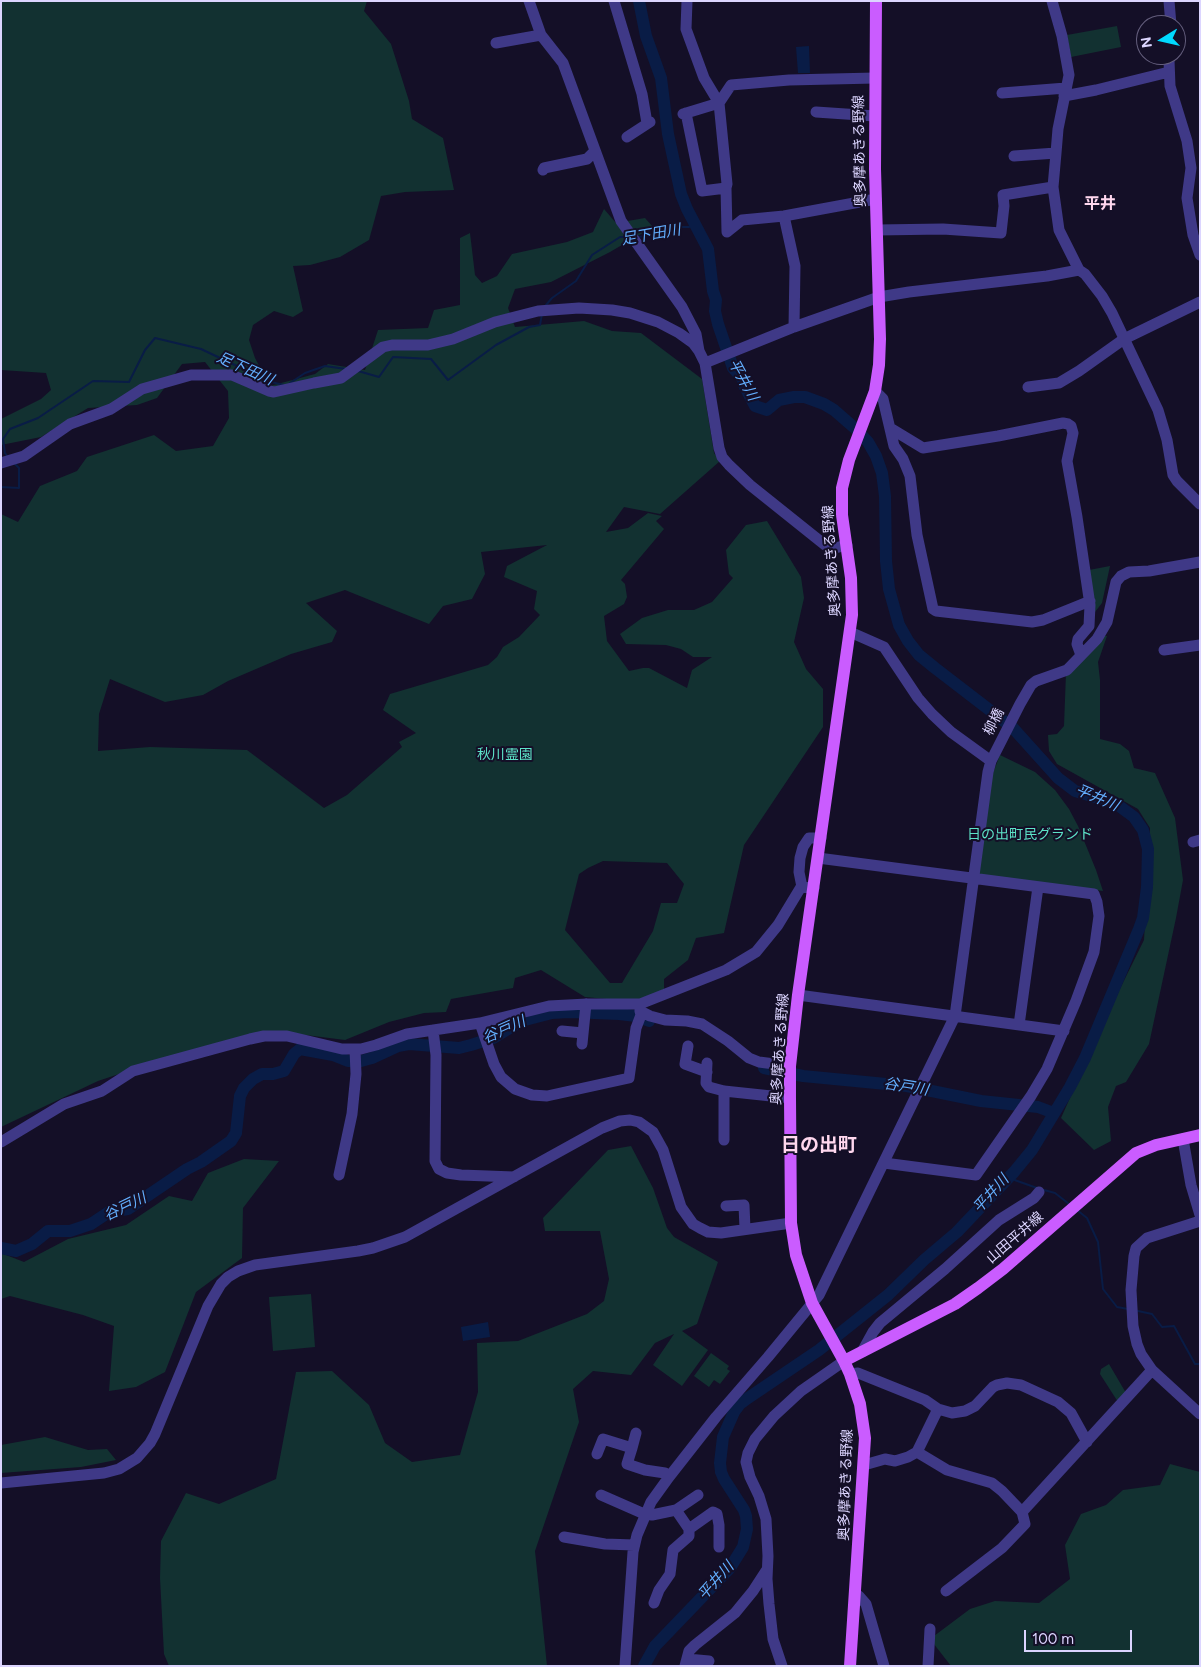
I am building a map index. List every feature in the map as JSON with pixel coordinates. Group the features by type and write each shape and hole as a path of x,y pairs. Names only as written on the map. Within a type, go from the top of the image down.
{"main road":[{"name":"奥多摩あきる野線","path":"850,1666 865,1438 860,1404 850,1374 812,1303 796,1255 791,1222 790,1066 808,888 818,858 850,632 852,595 842,515 842,488 851,455 875,390 880,357 876,230 876,1"},
{"name":"山田平井線","path":"843,1358 862,1352 955,1304 978,1288 1003,1269 1136,1153 1200,1135"}],"street":[{"path":"529,1 541,35 563,63 621,221 682,307 696,334 699,350"},
{"path":"614,1 649,122 627,137"},
{"path":"687,1 686,29 704,78 719,103 726,160 727,232 742,220 784,216 876,199"},
{"path":"1052,1 1062,36 1069,75 1058,128 1056,153 1054,187 1058,230 1079,270 1085,274 1102,296 1158,410 1173,475 1200,504"},
{"path":"1169,1 1170,15"},
{"path":"496,43 541,35"},
{"path":"1169,65 1170,86 1187,141 1191,168 1187,198 1200,255"},
{"path":"1002,93 1096,90 1169,72"},
{"path":"726,188 702,191 684,114 719,103 731,84 789,80 875,78"},
{"path":"816,112 875,116"},
{"path":"543,170 544,168 587,159 596,151"},
{"path":"1014,156 1056,153"},
{"path":"876,230 943,229 1001,233 1004,206 1003,194 1054,187"},
{"path":"784,216 795,266 794,327"},
{"path":"710,361 794,327 879,297 1039,277 1079,270"},
{"path":"1028,387 1059,383 1080,371 1124,339 1200,302"},
{"path":"1,463 24,456 70,424 111,409 142,389 191,375 232,375 274,392 342,378 371,354 383,347 392,345 428,345 453,339 495,322 538,311 579,308 612,310 658,322 693,343 710,361 719,448 722,457 729,466 774,506 825,545 835,548 847,546"},
{"path":"875,390 883,399 894,446 904,459 910,476 917,535 933,609 936,612 1032,622 1043,620 1090,601"},
{"path":"890,428 923,448 1063,423 1068,424 1073,433 1067,461 1090,601 1089,626 1078,639 1077,644 1081,655"},
{"name":"柳橋","path":"625,1666 634,1545 646,1513 658,1490 668,1477 822,1290 955,1016 988,772 993,757 1020,704 1031,685 1036,681 1066,670 1098,639 1107,622 1116,582 1121,576 1128,572 1149,571 1200,562"},
{"path":"850,632 884,647 918,698 932,714 951,732 993,757"},
{"path":"1164,650 1200,645"},
{"path":"355,1058 376,1045 398,1036 480,1023 549,1006 586,1010 640,1008 726,970 756,952 808,888 799,865 803,847 809,838 821,838"},
{"path":"818,858 1094,894 1097,902 1099,916 1094,952 1064,1031 1042,1080 976,1175 884,1162"},
{"path":"1019,1025 1038,887"},
{"path":"798,995 1064,1031"},
{"path":"480,1023 488,1049 501,1077 515,1089 532,1095 547,1096 629,1078 636,1028 641,1014 640,1008"},
{"path":"640,1008 650,1016 665,1020 702,1024 759,1062 790,1066"},
{"path":"562,1031 583,1038 586,1010"},
{"path":"433,1030 436,1055 435,1161 439,1169 461,1176 516,1177"},
{"path":"94,1101 102,1092 133,1071 264,1036 287,1036 342,1049 355,1058"},
{"path":"688,1046 685,1064 707,1068 706,1083 709,1087 724,1091 790,1098"},
{"path":"339,1175 352,1114 356,1074 355,1058"},
{"path":"724,1091 724,1140"},
{"path":"1,1142 64,1104 102,1092"},
{"path":"1,1482 104,1473 118,1469 138,1458 155,1434 208,1306 221,1284 238,1271 255,1265 358,1251 405,1237 611,1124 623,1120 639,1122 653,1132 659,1140 681,1207 693,1224 708,1232 721,1233 791,1222"},
{"path":"1183,1139 1191,1185 1200,1215"},
{"path":"862,1352 880,1323 1000,1220 1038,1194"},
{"path":"726,1206 744,1205 745,1229"},
{"path":"1200,1221 1147,1238 1136,1248 1131,1290 1132,1317 1137,1344 1141,1354 1152,1370 1200,1414"},
{"path":"782,1666 773,1638 766,1571 768,1556 766,1519 759,1496 747,1470 746,1462 748,1453 761,1431 790,1400 843,1358"},
{"path":"1022,1512 1152,1370"},
{"path":"850,1374 858,1373 925,1400 938,1409 952,1414 975,1406 992,1387 1007,1383 1021,1385 1058,1402 1071,1413 1087,1442"},
{"path":"864,1465 884,1459 895,1461 917,1452 938,1409"},
{"path":"636,1433 627,1464 645,1470 665,1473 668,1477"},
{"path":"597,1454 604,1435 632,1448"},
{"path":"917,1452 947,1470 992,1483 1022,1512 1025,1524 1002,1548 946,1591"},
{"path":"601,1495 652,1515 676,1510 698,1495"},
{"path":"654,1603 659,1590 670,1574 673,1550 689,1536 689,1529 676,1510"},
{"path":"689,1529 713,1512 717,1514 719,1525 718,1547"},
{"path":"564,1537 606,1544 634,1545"},
{"path":"709,1661 686,1662 689,1651 735,1613 766,1571"},
{"path":"855,1596 859,1596 866,1604 884,1666"},
{"path":"928,1666 930,1629"}],"green space":[{"name":"秋川霊園","path":"1,1 367,1 364,11 391,44 409,101 412,119 443,138 454,190 405,192 381,196 369,240 340,257 310,265 293,266 303,311 293,317 274,311 253,325 249,340 255,358 270,386 315,374 328,364 365,370 378,330 428,328 434,310 460,305 460,238 470,233 475,275 482,283 497,276 512,254 567,242 593,232 604,209 616,223 645,218 653,227 610,252 551,282 515,289 508,308 515,327 584,321 612,331 641,333 702,379 714,453 720,461 660,514 624,507 606,532 628,528 648,513 662,516 656,521 664,529 621,580 625,584 627,597 624,604 604,616 607,641 629,671 649,668 687,688 692,670 712,657 693,657 681,649 666,645 626,644 620,634 642,618 668,610 694,610 712,602 733,578 729,574 726,550 746,525 767,521 801,577 804,598 794,642 806,669 823,689 823,727 744,845 724,933 696,938 688,960 664,979 664,989 638,1002 585,997 541,970 515,978 513,988 451,999 446,1012 424,1013 389,1022 345,1040 274,1031 158,1061 98,1081 1,1127 1,514 18,522 40,486 77,471 87,457 154,435 176,451 213,446 229,418 228,391 205,362 182,364 157,398 137,405 88,408 41,437 1,445 1,419 41,399 51,390 46,373 1,370","holes":["547,545 507,566 504,577 537,591 534,609 540,615 519,637 503,647 497,657 488,665 390,694 383,710 416,733 399,742 402,747 347,795 324,808 247,750 150,747 98,751 99,714 110,679 165,702 203,695 228,681 291,654 332,642 337,631 306,603 345,590 429,624 443,606 472,599 485,574 481,552","603,861 667,863 684,884 677,903 661,903 653,931 622,983 610,983 565,930 579,874"]},
{"path":"1117,26 1121,47 1071,57 1067,35"},
{"path":"1110,566 1102,603 1095,612 1089,570"},
{"path":"1095,635 1107,636 1098,662 1100,680 1100,739 1120,744 1129,751 1134,768 1155,773 1175,818 1183,880 1149,1044 1126,1082 1116,1086 1108,1107 1111,1141 1094,1150 1061,1118 1108,1013 1144,940 1150,828 1138,809 1057,764 1049,751 1048,735 1057,734 1064,726 1066,673"},
{"name":"日の出町民グランド","path":"1000,755 1035,772 1055,790 1069,809 1078,826 1103,891 978,875 991,778"},
{"path":"631,1146 653,1188 667,1228 674,1237 718,1262 697,1324 682,1331 708,1350 682,1386 653,1365 674,1334 655,1343 631,1375 593,1371 573,1389 579,1422 535,1551 547,1666 169,1666 164,1654 160,1578 161,1541 186,1493 219,1504 276,1479 296,1372 332,1371 369,1405 385,1443 412,1462 460,1455 478,1392 477,1343 518,1341 587,1314 604,1301 609,1279 600,1231 545,1231 543,1218 608,1150"},
{"path":"244,1159 279,1161 243,1208 242,1258 196,1292 165,1372 136,1387 109,1391 114,1326 83,1315 10,1296 1,1299 1,1253 24,1262 68,1239 126,1225 169,1196 192,1201 208,1173"},
{"path":"311,1294 315,1347 273,1351 269,1297"},
{"path":"711,1353 729,1366 727,1369 730,1371 720,1384 714,1380 709,1387 694,1376"},
{"path":"1109,1364 1126,1393 1118,1402 1100,1374 1101,1369"},
{"path":"45,1437 88,1450 107,1449 116,1460 81,1467 1,1473 1,1445"},
{"path":"1170,1464 1200,1472 1200,1666 951,1666 930,1639 970,1609 995,1601 1039,1603 1070,1579 1065,1545 1081,1514 1106,1505 1123,1490 1160,1485"}],"water":[{"path":"809,46 810,73 798,73 796,47"},
{"path":"488,1322 490,1337 463,1341 461,1327"}],"waterway":[{"name":"平井川","path":"639,1 646,36 661,78 668,134 681,194 708,249 718,324 733,368 743,379 744,385 755,406 767,410 779,400 805,397 834,410 868,442 876,456 882,473 885,496 886,561 889,589 899,625 908,641 919,655 1013,728 1058,778 1075,791 1115,803 1134,817 1143,830 1148,849 1147,887 1143,918 1139,929 1085,1058 1032,1150 1014,1172 957,1232 924,1260 888,1295 819,1350 740,1404 734,1412 723,1437 720,1463 724,1479 746,1516 747,1529 743,1547 730,1568 655,1646 644,1666"},
{"name":"足下田川","path":"637,237 650,236 679,227 689,227 694,221"},
{"name":"足下田川","path":"546,305 552,298 576,281 592,255 620,237 628,237"},
{"name":"足下田川","path":"358,371 379,377 393,357 431,359 448,380 496,345 529,327 540,325 542,314"},
{"name":"足下田川","path":"8,457 5,453 3,439 10,429 38,418 93,381 129,382 145,350 155,338 201,349 271,382 284,385"},
{"name":"足下田川","path":"290,383 305,373 325,366 346,369"},
{"name":"足下田川","path":"1,487 19,488 19,468 15,464"},
{"name":"谷戸川","path":"1,1248 16,1251 32,1244 48,1231 70,1231 91,1224 109,1212 128,1209 187,1169 201,1162 231,1141 236,1133 240,1096 244,1088 253,1079 262,1074 284,1071 294,1054 300,1049 333,1055 348,1061 361,1061 398,1046 409,1044 459,1048 471,1045 493,1038 521,1021 552,1013 619,1014 636,1016 649,1021"},
{"name":"谷戸川","path":"764,1068 803,1076 907,1086 981,1101 1038,1107 1054,1113"},
{"path":"1009,1178 1037,1188"},
{"path":"1044,1190 1055,1193 1069,1204"},
{"path":"1077,1210 1087,1218 1098,1242 1103,1289 1117,1307 1128,1309"},
{"path":"1138,1311 1152,1314 1162,1327 1174,1326 1195,1364 1200,1364"}],"district":[{"name":"平井","path":"1100,204"},
{"name":"日の出町","path":"819,1145"}]}
